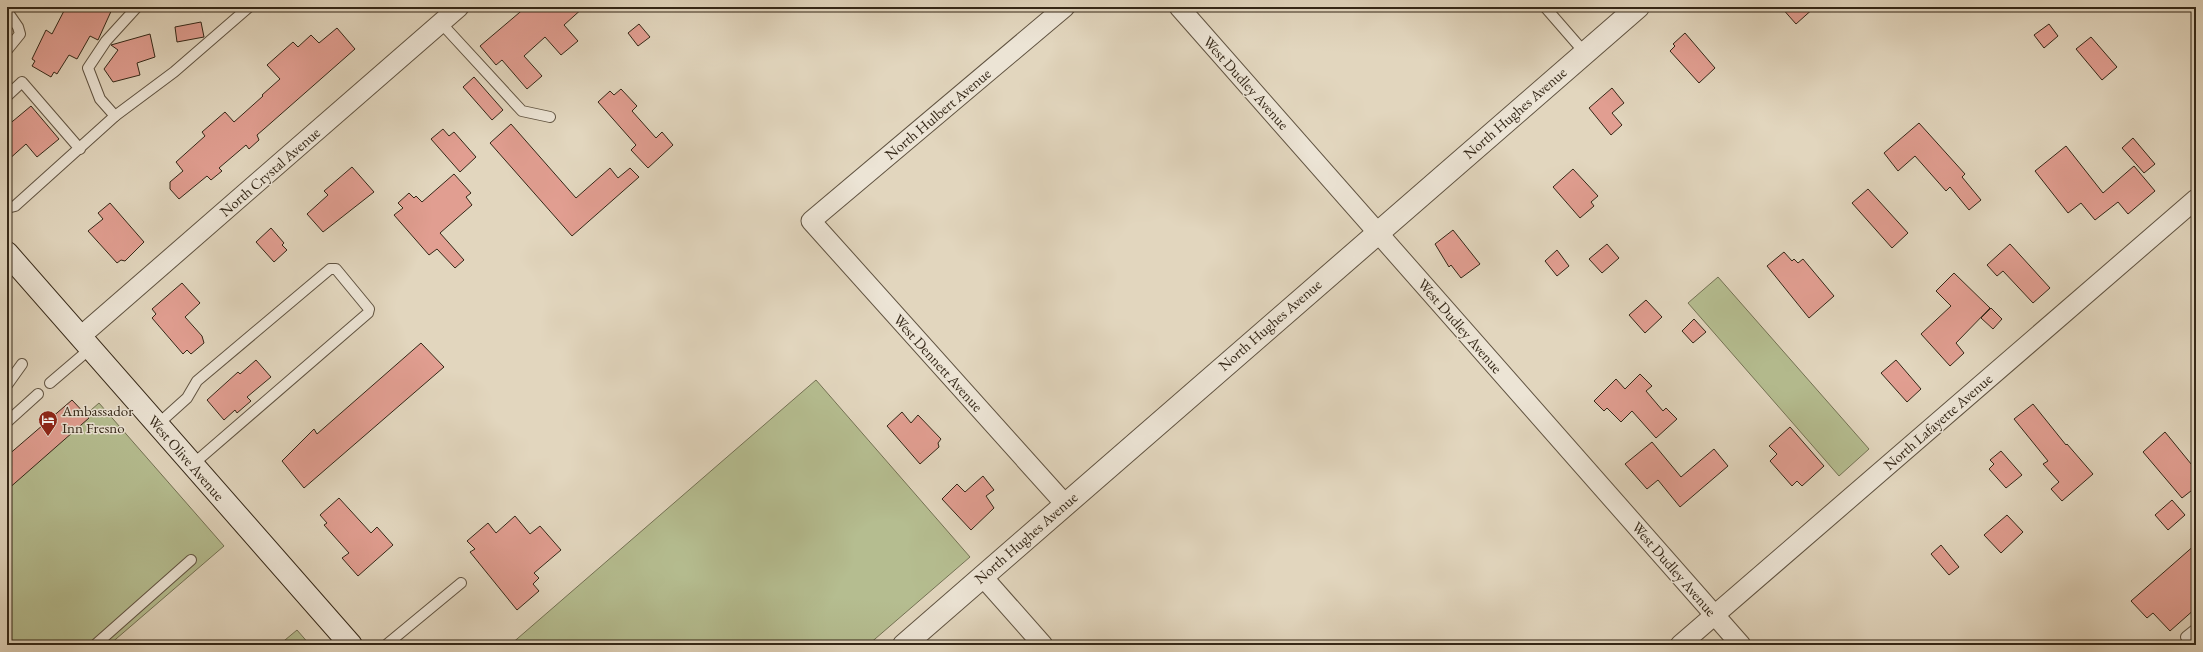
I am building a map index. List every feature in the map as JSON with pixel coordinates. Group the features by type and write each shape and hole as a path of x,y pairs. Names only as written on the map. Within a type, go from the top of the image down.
{"street":[{"name":"North Crystal Avenue","path":"86,342 459,7"},
{"name":"North Hulbert Avenue","path":"811,221 1065,7"},
{"name":"West Dudley Avenue","path":"1179,7 1741,645"},
{"name":"North Hughes Avenue","path":"904,645 1638,7"},
{"name":"North Lafayette Avenue","path":"1680,645 1714,614 2196,199"},
{"name":"West Dennett Avenue","path":"811,221 1065,504"},
{"name":"West Olive Avenue","path":"7,253 351,645"},
{"path":"982,576 1043,645"}],"lane":[{"path":"114,116 100,99 88,68 106,41 137,7"},
{"path":"7,208 15,206 80,149 114,116 174,72 249,7"},
{"path":"1545,7 1585,53"},
{"path":"7,50 20,34 18,27 9,14"},
{"path":"441,23 522,111 550,117"},
{"path":"7,96 22,82 80,149"},
{"path":"157,425 187,398 197,381 330,269 336,269 369,309 368,313 192,465"},
{"path":"50,383 86,342"},
{"path":"7,385 22,364"},
{"path":"7,422 38,394"},
{"path":"95,645 191,560"},
{"path":"386,645 461,583"},
{"path":"2193,645 2186,637 2196,629"}],"green space":[{"path":"1718,277 1869,449 1839,476 1688,303"},
{"path":"816,380 970,557 868,645 510,645"},
{"path":"99,403 224,546 109,645 7,645 7,483"},
{"path":"297,630 310,645 279,645"}],"building":[{"path":"66,7 113,7 98,40 90,36 77,59 69,55 57,74 54,72 51,77 32,66 35,61 32,59 46,30 52,34"},
{"path":"526,7 584,7 564,25 578,41 561,55 545,37 524,56 542,76 527,89 502,60 496,65 480,46"},
{"path":"1781,7 1815,7 1796,24"},
{"path":"201,22 204,37 177,42 175,27"},
{"path":"639,24 650,37 638,46 628,33"},
{"path":"2049,24 2058,36 2044,48 2034,35"},
{"path":"337,28 355,49 257,135 259,140 249,149 246,145 219,168 222,171 211,180 207,176 179,199 170,189 170,182 183,171 176,162 205,136 202,132 225,112 234,122 263,96 262,95 280,79 267,65 293,42 298,47 311,35 319,43"},
{"path":"1685,33 1715,68 1699,83 1670,51 1675,46 1673,44"},
{"path":"150,34 155,57 137,63 140,75 113,82 104,69 118,50 111,45"},
{"path":"2091,37 2117,67 2102,80 2076,49"},
{"path":"474,77 503,110 492,120 463,87"},
{"path":"1612,88 1624,103 1612,113 1622,125 1611,135 1589,108"},
{"path":"621,89 637,106 632,111 656,138 662,132 673,145 648,168 631,150 636,145 598,102 610,91 614,95"},
{"path":"31,106 59,139 37,157 26,144 7,161 7,126"},
{"path":"1919,123 1965,174 1962,177 1981,200 1969,210 1950,187 1946,191 1915,156 1898,171 1884,153"},
{"path":"511,124 576,198 610,168 618,178 630,168 639,177 572,236 490,143"},
{"path":"443,129 449,136 454,132 476,157 460,172 431,139"},
{"path":"2133,138 2155,164 2144,173 2122,148"},
{"path":"2066,146 2103,193 2134,166 2155,191 2128,214 2118,202 2095,220 2081,203 2068,213 2035,171"},
{"path":"352,167 374,192 323,232 307,214 328,195 324,191"},
{"path":"1573,169 1598,196 1591,202 1594,206 1580,218 1553,187"},
{"path":"454,174 471,193 466,197 472,205 440,233 464,260 455,268 437,249 429,255 394,215 403,208 398,203 409,193 414,198 416,196 422,202"},
{"path":"1868,189 1908,233 1892,248 1852,203"},
{"path":"110,203 144,242 125,261 121,260 117,263 88,231 103,219 98,213"},
{"path":"271,228 284,243 282,245 287,250 274,262 256,242"},
{"path":"1453,230 1480,264 1461,278 1451,265 1449,267 1435,244"},
{"path":"1607,244 1619,258 1602,273 1589,259"},
{"path":"2010,244 2050,288 2033,303 2003,271 1997,276 1987,265"},
{"path":"1557,250 1569,266 1557,276 1545,261"},
{"path":"1784,252 1792,261 1794,259 1798,263 1803,259 1834,296 1809,318 1767,266"},
{"path":"1954,273 1990,308 1956,343 1964,353 1950,366 1921,334 1951,306 1936,291"},
{"path":"182,283 200,303 185,317 202,336 204,343 191,354 187,350 183,354 152,318 156,314 152,309"},
{"path":"1646,300 1662,317 1645,333 1629,315"},
{"path":"1991,308 2002,319 1993,329 1981,318"},
{"path":"1694,319 1706,332 1693,343 1682,331"},
{"path":"421,343 444,367 304,488 282,461 314,429 317,434"},
{"path":"256,360 271,377 247,397 251,401 237,413 235,410 224,420 207,400 238,372 240,374"},
{"path":"1896,360 1921,389 1907,402 1881,373"},
{"path":"1640,374 1652,386 1646,391 1663,411 1666,408 1677,419 1656,438 1632,411 1621,422 1607,408 1604,411 1594,401 1616,379 1625,389"},
{"name":"Ambassador Inn Fresno","path":"72,400 89,418 7,490 7,456"},
{"path":"2033,404 2066,445 2067,444 2093,474 2062,501 2051,489 2059,482 2043,464 2048,461 2014,419"},
{"path":"902,412 911,423 918,415 941,439 938,443 939,447 920,464 887,426"},
{"path":"1790,427 1824,466 1802,486 1797,481 1792,486 1770,461 1777,454 1769,446"},
{"path":"2165,432 2196,470 2196,487 2182,498 2143,452"},
{"path":"1652,442 1681,477 1714,449 1728,466 1680,507 1658,480 1647,489 1625,464"},
{"path":"2001,451 2022,475 2006,488 1989,469 1994,464 1990,460"},
{"path":"983,476 994,490 986,496 994,508 971,530 942,499 957,484 965,492"},
{"path":"339,498 371,533 377,527 393,545 358,576 342,558 349,553 324,525 327,523 320,515"},
{"path":"2172,500 2185,515 2168,530 2155,515"},
{"path":"2007,515 2023,532 2001,553 1984,535"},
{"path":"515,516 530,534 540,526 561,550 534,573 539,578 533,584 539,591 517,610 470,552 475,549 467,541 488,523 496,533"},
{"path":"2196,544 2196,608 2170,631 2153,613 2147,618 2131,601"},
{"path":"1941,545 1959,567 1949,575 1931,554"}],"place":[{"name":"Ambassador Inn Fresno","path":"48,437"}]}
